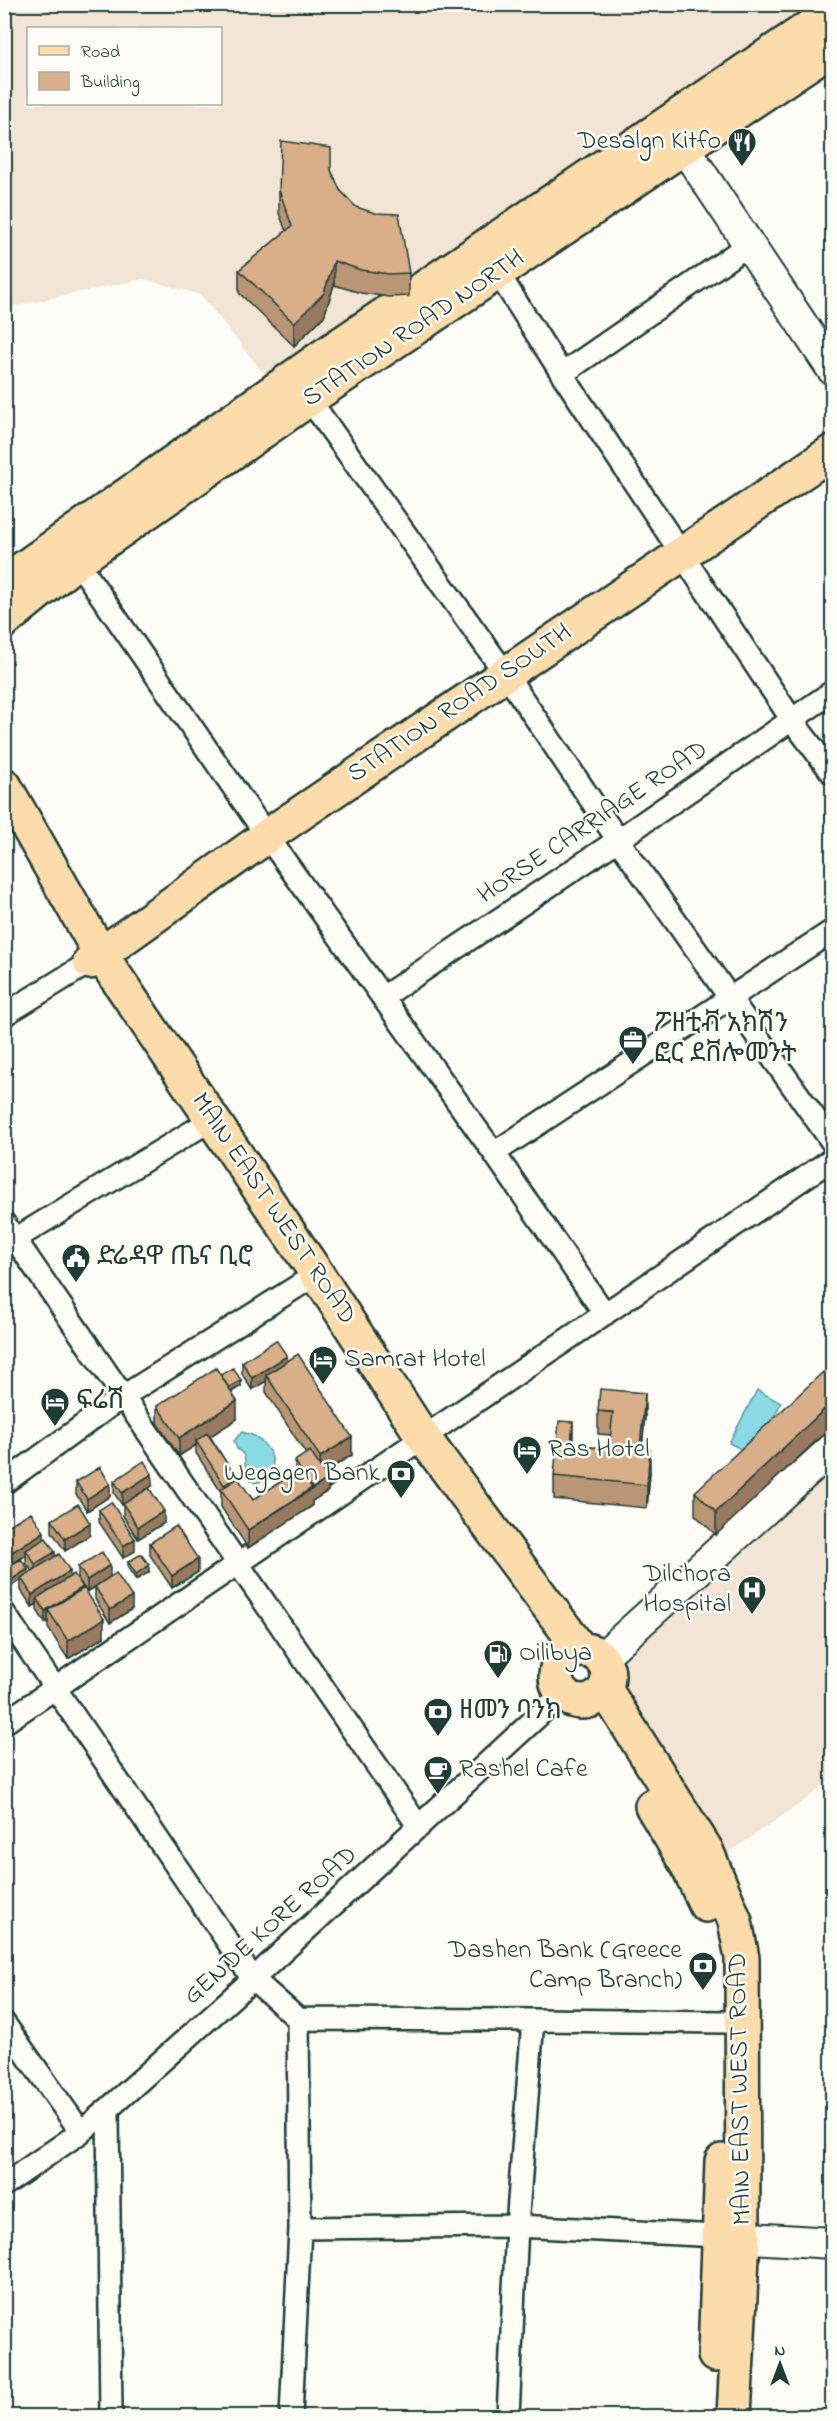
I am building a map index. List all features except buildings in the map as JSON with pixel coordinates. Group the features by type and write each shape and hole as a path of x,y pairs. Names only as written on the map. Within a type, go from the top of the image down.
{"main road":[{"name":"STATION ROAD NORTH","path":"4,582 70,551 309,399 491,261 832,12"},
{"name":"STATION ROAD NORTH","path":"4,621 70,551 319,359 491,261 683,146 832,48"},
{"path":"683,146 832,369"},
{"name":"STATION ROAD SOUTH","path":"96,958 267,836 832,452"},
{"name":"MAIN EAST WEST ROAD","path":"4,785 96,958 203,1125 312,1278"},
{"name":"MAIN EAST WEST ROAD","path":"4,830 96,958 312,1278 418,1441 584,1675 645,1772 705,1904 721,1953 735,2020 731,2237 734,2416"},
{"path":"584,1675 832,1449"},
{"path":"731,2237 832,2243"},
{"name":"MAIN EAST WEST ROAD","path":"713,2416 731,2237"}],"street":[{"path":"562,374 748,246"},
{"path":"491,261 562,374 792,720 832,772"},
{"path":"309,399 505,673 618,840 832,1142"},
{"path":"70,551 267,836 494,1153 605,1314"},
{"name":"HORSE CARRIAGE ROAD","path":"383,998 832,692"},
{"path":"494,1153 832,931"},
{"path":"4,1015 96,958"},
{"path":"203,1125 8,1235 419,1827"},
{"path":"4,1723 832,1159"},
{"path":"4,1483 122,1397 312,1278"},
{"path":"4,1613 253,1979 298,2019 735,2020"},
{"name":"GENDE KORE ROAD","path":"4,2185 81,2132 108,2109 584,1675"},
{"path":"291,2416 300,2229 298,2019"},
{"path":"508,2416 517,2226 533,2020"},
{"path":"4,2023 81,2132"},
{"path":"108,2109 111,2416"},
{"path":"300,2229 517,2226 731,2237"}],"shaded area":[{"path":"5,5 832,5 832,51 297,415 201,295 143,279 5,308"},
{"path":"832,1463 832,1778 808,1798 721,1858 621,1686 625,1678 624,1653"}],"water":[{"path":"757,1390 781,1403 754,1456 729,1443"},
{"path":"242,1432 256,1437 271,1455 272,1469 270,1475 264,1480 255,1483 247,1473 244,1456 237,1449 234,1441"}],"place":[{"name":"Desalgn Kitfo","path":"742,168"},
{"name":"ፖዘቲቭ አክሽን ፎር ደቨሎመንት","path":"633,1066"},
{"name":"ድሬዳዋ ጤና ቢሮ","path":"76,1284"},
{"name":"Samrat Hotel","path":"323,1386"},
{"name":"ፍሬሽ","path":"55,1428"},
{"name":"Ras Hotel","path":"527,1476"},
{"name":"Wegagen Bank","path":"401,1500"},
{"name":"Dilchora Hospital","path":"752,1616"},
{"name":"Oilibya","path":"498,1680"},
{"name":"ዘመን ባንክ","path":"438,1738"},
{"name":"Rashel Cafe","path":"438,1796"},
{"name":"Dashen Bank (Greece Camp Branch)","path":"703,1992"}]}
